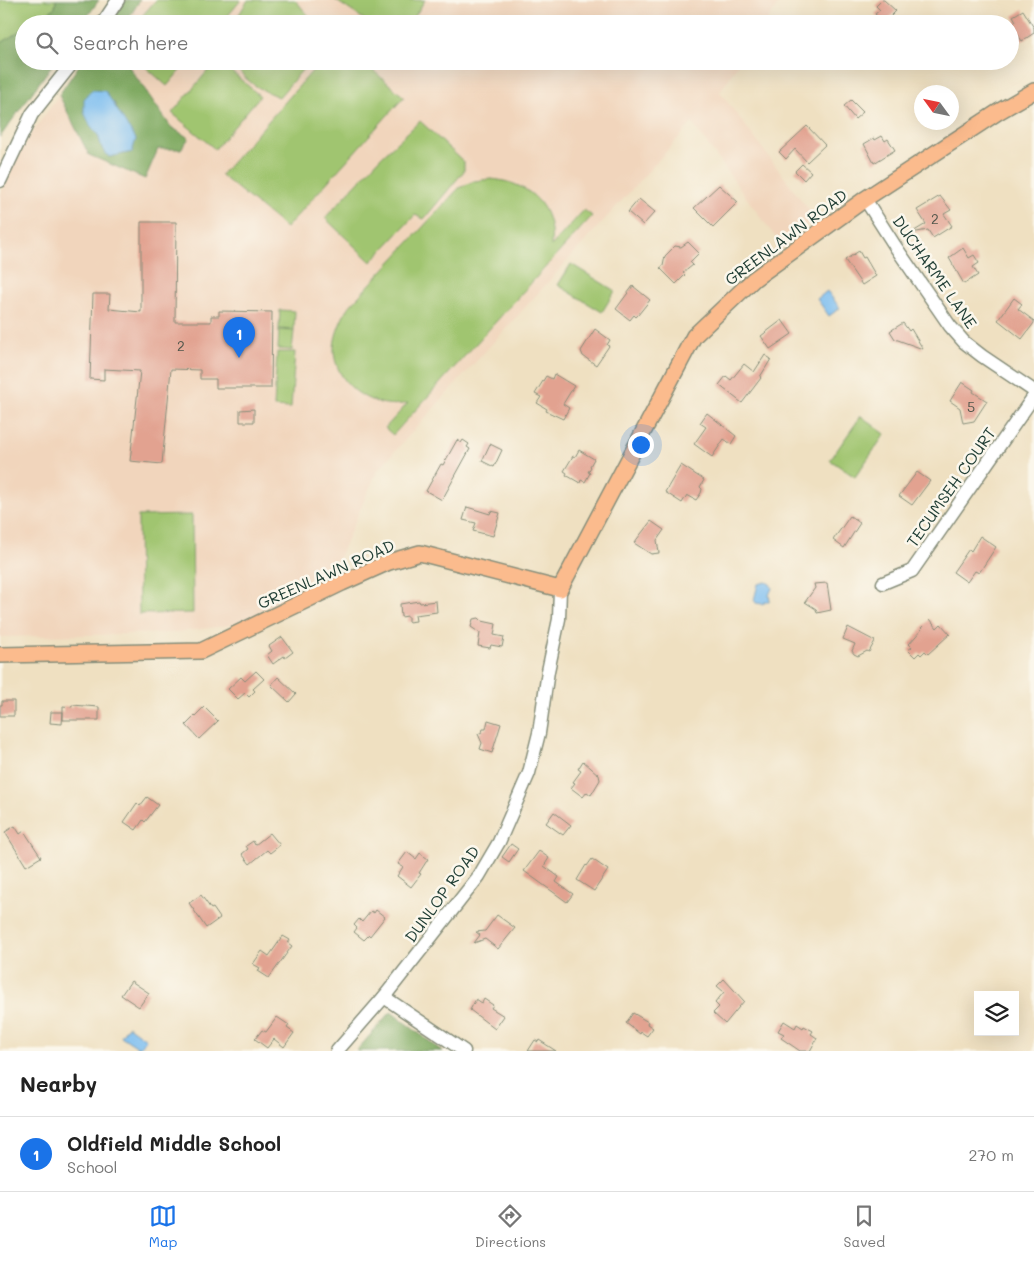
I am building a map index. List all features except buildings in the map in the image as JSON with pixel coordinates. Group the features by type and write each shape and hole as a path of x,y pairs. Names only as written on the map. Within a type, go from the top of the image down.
{"main road":[{"name":"GREENLAWN ROAD","path":"0,655 201,651 342,583 389,562 420,553 560,589 694,336 754,279 866,199 998,112 1034,91"}],"street":[{"path":"108,15 118,0"},
{"path":"0,181 32,114 67,70"},
{"name":"DUCHARME LANE","path":"866,199 895,246 950,326 964,342 982,356 1034,391"},
{"name":"TECUMSEH COURT","path":"883,583 912,571 1034,396"},
{"name":"DUNLOP ROAD","path":"337,1051 384,997 478,876 499,842 529,773 540,733 548,671 559,618 560,589"},
{"path":"384,997 464,1051"}],"shaded area":[{"path":"129,0 781,0 771,15 118,15"},
{"path":"77,70 734,70 720,92 815,218 781,245 692,123 377,471 331,576 240,624 170,633 0,637 0,196 20,149"}],"green space":[{"path":"0,0 56,0 55,8 44,15 15,15 15,34 0,44"},
{"path":"56,0 99,0 88,15 44,15 55,8"},
{"path":"126,0 140,0 131,15 115,15"},
{"path":"156,0 241,0 228,15 143,15"},
{"path":"248,0 295,0 308,15 239,15"},
{"path":"335,0 425,0 416,15 358,15"},
{"path":"15,34 15,70 48,70 0,137 0,44"},
{"path":"76,70 131,70 171,127 189,138 181,149 158,149 145,179 89,155 59,95","holes":["114,102 124,124 136,139 132,152 109,157 102,148 98,135"]},
{"path":"149,70 180,70 167,86"},
{"path":"208,70 230,70 260,96 215,149 172,113"},
{"path":"239,70 302,70 279,97 252,84"},
{"path":"313,70 372,70 404,97 286,228 221,175"},
{"path":"420,121 464,162 464,171 424,219 415,215 371,262 325,218 381,157"},
{"path":"490,179 512,183 521,187 538,200 548,218 551,246 584,210 592,216 393,435 385,428 408,403 384,404 360,394 351,387 337,366 334,353 336,336 340,325 347,309 459,188 474,181"},
{"path":"571,264 615,291 602,312 558,285"},
{"path":"280,310 295,311 294,330 279,329"},
{"path":"279,330 294,331 292,350 278,349"},
{"path":"277,352 295,352 291,408 274,407"},
{"path":"861,416 885,434 855,477 830,460"},
{"path":"192,515 193,613 139,614 138,516"},
{"path":"391,1012 442,1051 356,1051"}],"water":[{"path":"92,90 105,91 113,103 136,139 132,152 109,157 102,148 98,135 90,125 84,112 84,99"},
{"path":"827,291 840,308 829,316 817,299"},
{"path":"766,582 772,588 769,595 770,600 762,604 756,603 754,600 758,584"},
{"path":"128,1026 146,1039 139,1048 121,1036"}],"place":[{"name":"Oldfield Middle School","path":"239,358"}]}
